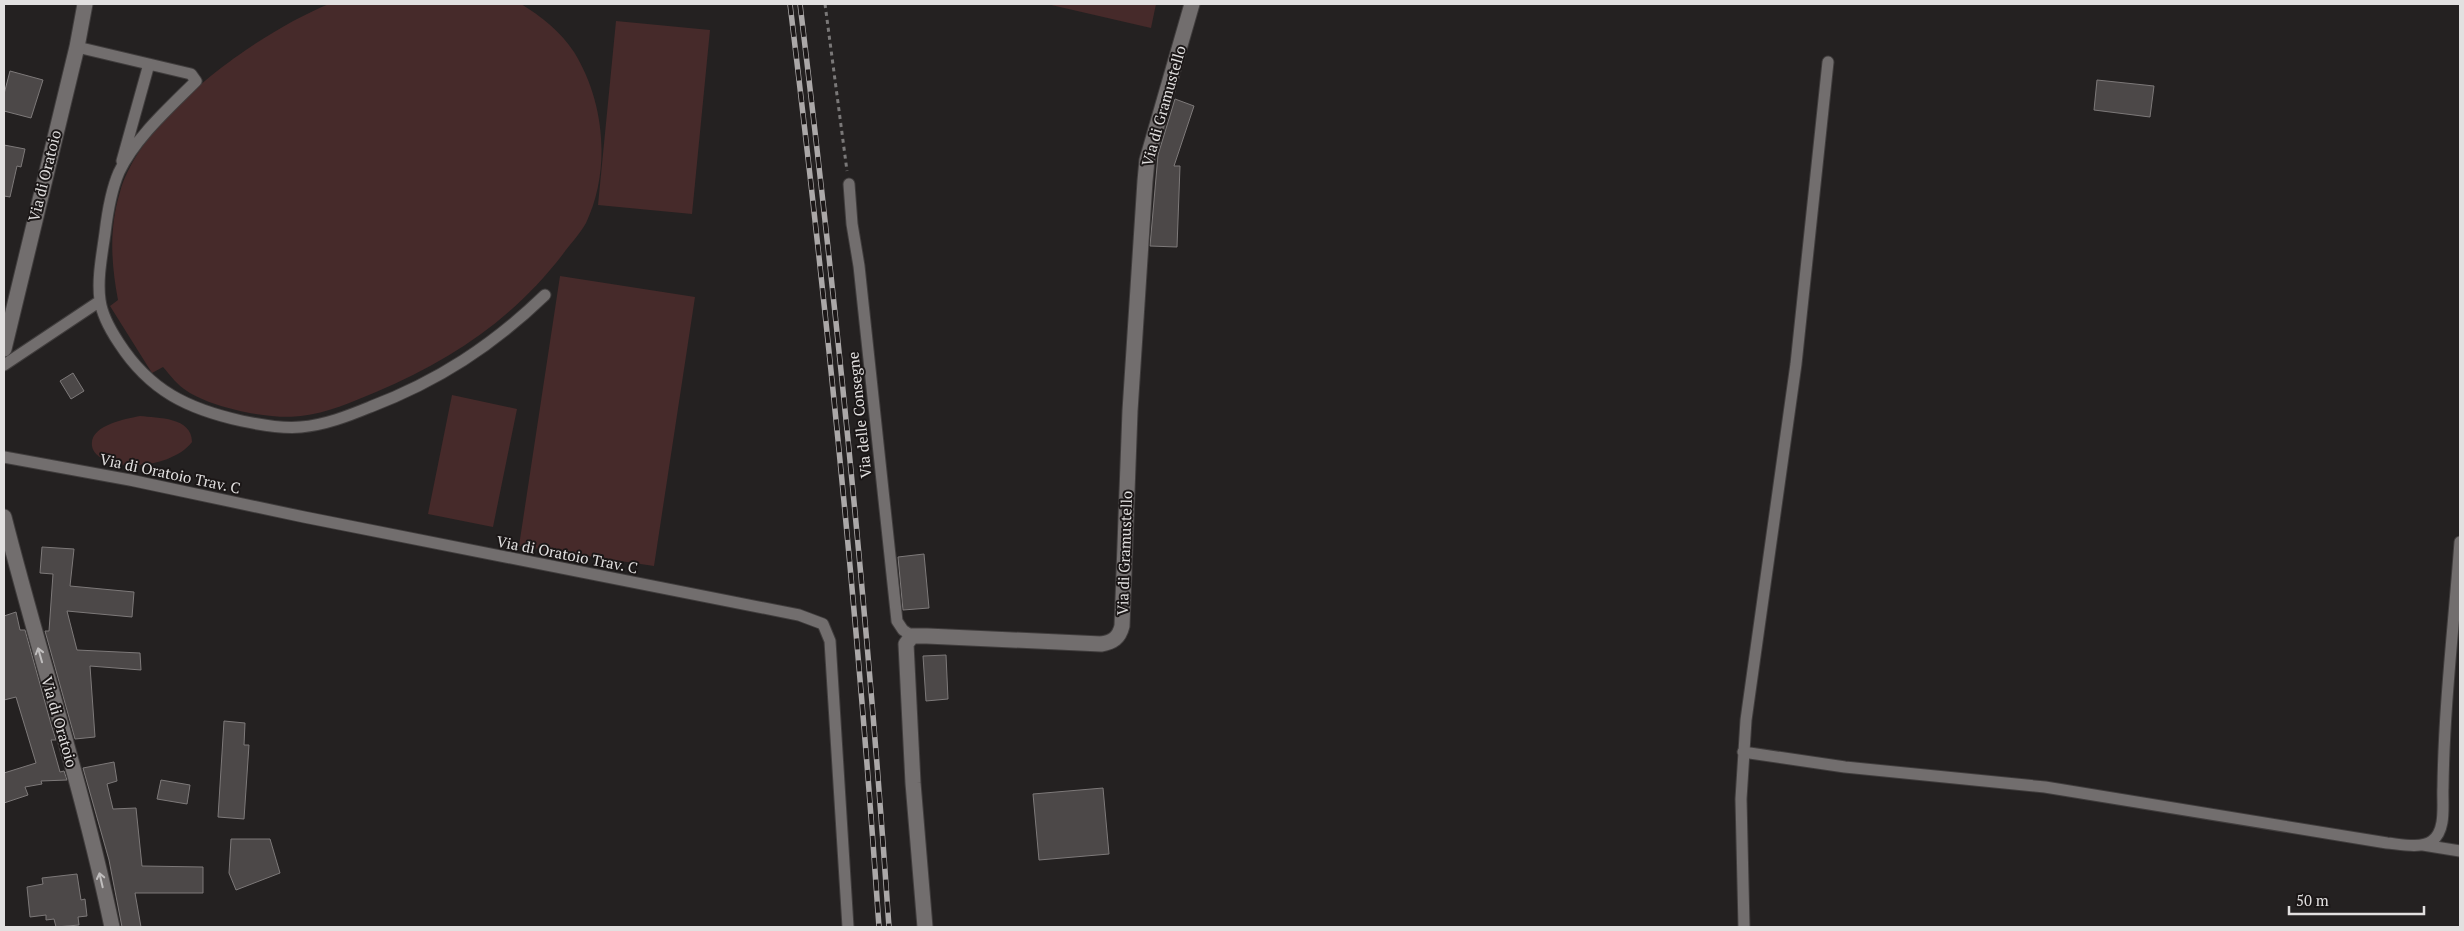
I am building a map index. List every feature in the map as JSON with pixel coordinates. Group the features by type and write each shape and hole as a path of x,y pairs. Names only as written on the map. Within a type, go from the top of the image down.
{"street":[{"name":"Via di Oratoio","path":"4,349 77,47 85,4"},
{"name":"Via di Gramustello","path":"912,636 1101,644 1113,641 1120,633 1124,618 1130,411 1147,160 1192,4"},
{"name":"Via di Oratoio","path":"4,517 38,650 82,801 112,927"},
{"path":"912,636 906,644 913,782 925,927"}],"lane":[{"path":"77,47 191,74 196,81 149,129 119,172"},
{"path":"1744,927 1743,752 1796,364 1828,62"},
{"path":"150,64 106,223 100,267 100,300 108,325 120,345 142,374 159,388 200,410 224,417 275,427 299,427 332,420 374,406 407,392 457,366 496,339 545,295"},
{"name":"Via delle Consegne","path":"849,184 852,224 860,266 897,621 903,630 912,636"},
{"path":"4,365 100,300"},
{"name":"Via di Oratoio Trav. C","path":"4,457 130,480 304,517 799,615 823,624 830,641 848,927"},
{"path":"2423,845 2432,841 2439,833 2442,821 2443,762 2460,542"},
{"path":"1743,752 1845,767 2045,787 2387,843 2423,845 2460,852"}],"path":[{"path":"826,4 849,184"}],"shaded area":[{"path":"329,4 521,4 543,19 563,38 574,52 584,72 598,114 601,136 599,181 586,223 544,277 502,318 455,351 404,380 330,410 311,415 289,417 242,411 211,403 187,391 163,367 152,373 110,306 118,300 112,246 116,205 132,163 152,134 177,106 237,56 269,35"},
{"path":"1047,4 1156,4 1151,28"},
{"path":"616,21 710,30 692,214 598,205"},
{"path":"560,276 695,297 654,566 519,546"},
{"path":"452,395 517,409 493,527 428,514"},
{"path":"140,416 173,420 180,423 191,434 192,442 175,456 151,464 126,465 114,463 96,454 92,446 96,433 110,424"}],"building":[{"path":"10,71 43,80 31,118 4,111 4,94"},
{"path":"2097,80 2154,86 2150,117 2094,110"},
{"path":"1175,99 1194,106 1174,166 1180,166 1177,247 1150,246 1158,155"},
{"path":"4,145 25,149 21,167 17,166 10,197 4,196"},
{"path":"73,373 84,391 71,399 60,381"},
{"path":"42,547 74,549 70,586 134,592 132,617 67,611 77,650 140,653 141,670 90,666 95,737 75,739 45,631 49,631 53,574 40,573"},
{"path":"924,554 929,608 903,610 898,557"},
{"path":"16,612 20,630 25,630 56,740 51,740 60,772 64,771 67,780 41,781 42,784 25,787 28,795 4,803 4,773 36,763 16,697 4,700 4,616"},
{"path":"946,655 948,699 926,701 923,656"},
{"path":"224,721 245,723 244,745 249,745 244,819 218,817"},
{"path":"114,762 117,781 107,784 113,809 136,808 142,866 203,867 203,893 135,893 141,927 122,927 109,860 83,768"},
{"path":"161,780 190,785 187,804 157,799"},
{"path":"1103,788 1109,854 1039,860 1033,794"},
{"path":"231,839 270,839 280,873 236,890 229,873"},
{"path":"77,874 81,900 85,899 87,916 78,917 79,925 56,927 54,919 46,920 46,915 30,917 27,887 43,884 42,878"}],"railway":[{"path":"790,4 817,234 840,465 871,811 879,927"},
{"path":"800,4 827,234 850,465 881,811 889,927"}]}
